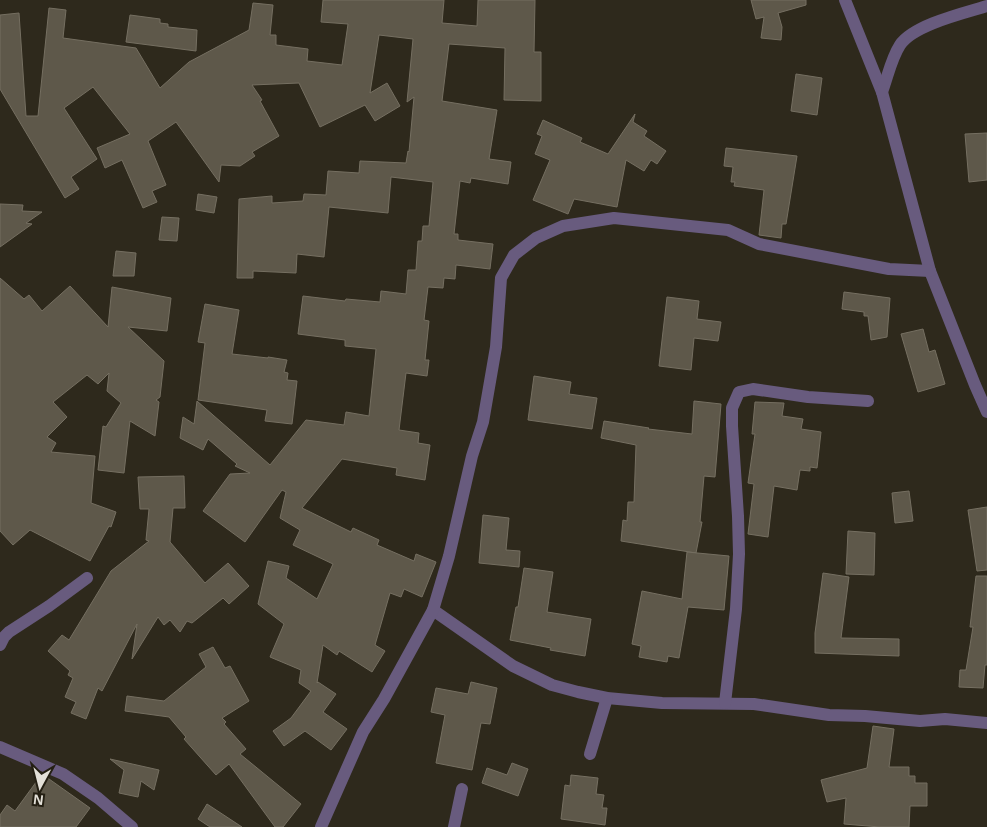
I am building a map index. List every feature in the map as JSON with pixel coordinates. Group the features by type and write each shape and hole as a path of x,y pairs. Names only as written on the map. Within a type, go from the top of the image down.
{"street":[{"path":"845,0 882,92 930,271 981,384 987,412"},
{"path":"882,92 895,54 902,42 918,30 953,16 987,6"},
{"path":"321,827 363,732 384,699 433,610 449,556 472,456 483,422 496,347 501,278 514,255 536,238 563,226 614,218 728,230 759,244 889,269 930,271"},
{"path":"725,703 736,609 739,554 732,426 732,408 739,392 753,389 808,397 868,401"},
{"path":"0,645 9,632 50,606 87,578"},
{"path":"433,610 513,666 552,685 607,698 662,703 725,703 777,707 829,715 920,721 945,719 987,723"},
{"path":"590,754 607,698"},
{"path":"0,747 63,774 98,798 132,827"},
{"path":"454,827 462,790"}],"building":[{"path":"323,0 444,0 442,23 477,26 478,0 535,0 534,52 541,52 541,101 504,100 505,48 449,44 442,101 497,110 489,159 511,162 508,184 471,178 470,183 460,181 454,234 458,234 458,240 493,244 490,269 456,265 455,279 444,278 443,288 428,287 424,320 429,321 425,360 429,360 427,376 406,373 399,430 419,433 418,443 430,445 425,480 396,475 397,468 342,459 302,508 351,532 353,528 379,540 377,545 414,561 416,554 436,562 422,597 404,589 401,597 390,593 375,645 385,651 372,672 339,651 337,655 323,645 317,683 336,694 323,712 347,729 331,750 305,731 284,746 273,731 291,718 311,691 299,683 301,670 270,657 284,624 258,604 268,561 289,566 286,578 317,599 333,564 293,545 300,530 280,518 286,492 282,490 245,542 203,511 230,474 250,473 235,466 237,464 208,439 203,450 180,438 183,417 194,424 197,401 270,465 306,420 344,425 346,412 369,416 376,349 345,346 345,340 298,334 303,296 345,301 346,299 380,302 381,291 406,294 408,270 416,270 418,241 422,241 423,226 429,226 433,182 391,177 388,213 329,207 324,257 297,254 296,273 253,271 253,278 237,278 239,199 272,196 272,203 303,201 304,194 326,195 328,171 359,173 360,161 406,163 409,152 414,97 407,102 413,39 379,35 370,93 387,83 400,106 375,121 365,105 320,127 299,83 252,85 262,100 260,101 279,136 252,152 255,156 240,166 221,165 219,182 176,122 148,141 166,185 152,191 157,202 143,208 122,160 105,168 97,148 130,134 93,87 64,108 97,159 71,177 79,189 65,198 0,89 0,15 19,13 26,116 38,116 49,8 66,10 63,38 136,48 160,88 189,62 249,30 253,3 273,5 270,35 276,35 276,45 308,49 307,61 342,65 348,24 321,22"},
{"path":"751,0 806,0 806,5 778,13 782,27 781,40 761,38 764,17 756,19"},
{"path":"130,15 160,19 160,23 168,24 168,27 197,30 196,51 126,42"},
{"path":"796,74 822,78 817,115 791,111"},
{"path":"635,114 633,122 647,131 644,136 666,151 657,164 651,160 644,171 626,160 617,207 574,199 568,214 533,200 550,160 535,154 542,136 537,134 543,120 582,138 580,142 608,154"},
{"path":"987,133 987,180 969,182 965,134"},
{"path":"726,148 797,156 786,224 782,224 781,238 759,235 764,190 734,186 735,182 731,182 733,167 724,166"},
{"path":"198,194 217,197 214,213 196,210"},
{"path":"0,204 23,205 22,211 42,212 26,223 32,224 0,247"},
{"path":"162,217 179,218 177,241 159,240"},
{"path":"116,251 136,253 134,276 113,276"},
{"path":"0,278 24,299 29,295 42,311 70,286 108,327 112,287 171,298 167,331 128,327 164,361 160,397 156,400 159,402 155,436 130,421 124,473 98,470 103,426 106,427 121,403 107,391 109,373 98,384 87,375 53,402 67,417 47,437 56,443 51,452 95,456 91,503 116,512 111,527 109,526 90,561 30,530 13,545 0,531"},
{"path":"844,292 890,298 887,337 871,340 868,316 864,316 864,312 842,309"},
{"path":"667,297 699,301 697,319 721,322 718,341 694,338 691,370 659,366"},
{"path":"205,304 239,310 232,354 287,360 284,372 288,373 287,380 297,381 292,424 265,421 267,410 198,400 205,343 198,342"},
{"path":"923,329 929,352 935,350 945,384 918,392 901,334"},
{"path":"534,376 571,382 569,394 597,398 592,429 528,420"},
{"path":"694,401 721,404 715,477 704,476 700,522 702,522 696,553 621,541 623,520 627,521 628,502 634,502 636,445 601,438 604,421 692,434"},
{"path":"755,402 784,403 782,416 803,419 801,429 821,432 817,468 810,467 810,471 800,470 797,490 774,486 768,537 748,534 754,484 748,483 755,434 752,434"},
{"path":"184,476 185,508 173,508 170,542 205,583 228,563 249,586 229,604 223,598 192,623 187,621 180,632 170,620 164,625 158,617 132,659 137,624 102,691 98,688 86,719 71,713 76,702 65,697 73,678 68,675 70,671 48,651 62,635 69,640 111,571 149,541 146,540 149,509 140,509 138,477"},
{"path":"909,491 913,521 895,523 892,493"},
{"path":"987,507 987,570 977,571 968,510"},
{"path":"483,515 509,518 506,550 520,551 519,567 479,563"},
{"path":"848,531 875,533 874,575 846,574"},
{"path":"687,552 729,556 724,610 688,607 679,658 668,656 667,662 639,657 641,646 632,644 642,591 682,599"},
{"path":"524,568 553,572 547,612 591,619 585,656 510,640 516,607 518,607"},
{"path":"823,573 849,577 841,638 899,639 899,656 815,653 815,633"},
{"path":"976,576 987,576 987,665 985,665 983,688 959,687 960,670 966,670 973,627 970,627"},
{"path":"213,647 225,668 230,666 249,701 222,718 226,722 224,724 246,749 240,754 301,804 283,827 275,827 229,764 216,775 184,739 186,737 169,717 125,711 127,696 164,701 206,667 199,654"},
{"path":"471,682 497,688 490,724 481,723 472,770 436,763 445,715 431,712 436,688 468,694"},
{"path":"873,726 894,729 889,767 909,767 909,776 915,776 915,783 927,783 927,806 910,806 909,827 844,824 846,798 827,802 821,780 867,768"},
{"path":"110,759 159,770 154,790 141,781 138,797 119,793 124,770"},
{"path":"512,763 528,769 518,796 482,783 487,768 507,775"},
{"path":"42,774 90,808 76,827 0,827 0,815 7,805 15,811"},
{"path":"571,775 598,778 596,794 604,795 602,808 607,808 605,825 561,819 565,785 570,786"},
{"path":"207,804 242,827 210,827 198,819"}]}
